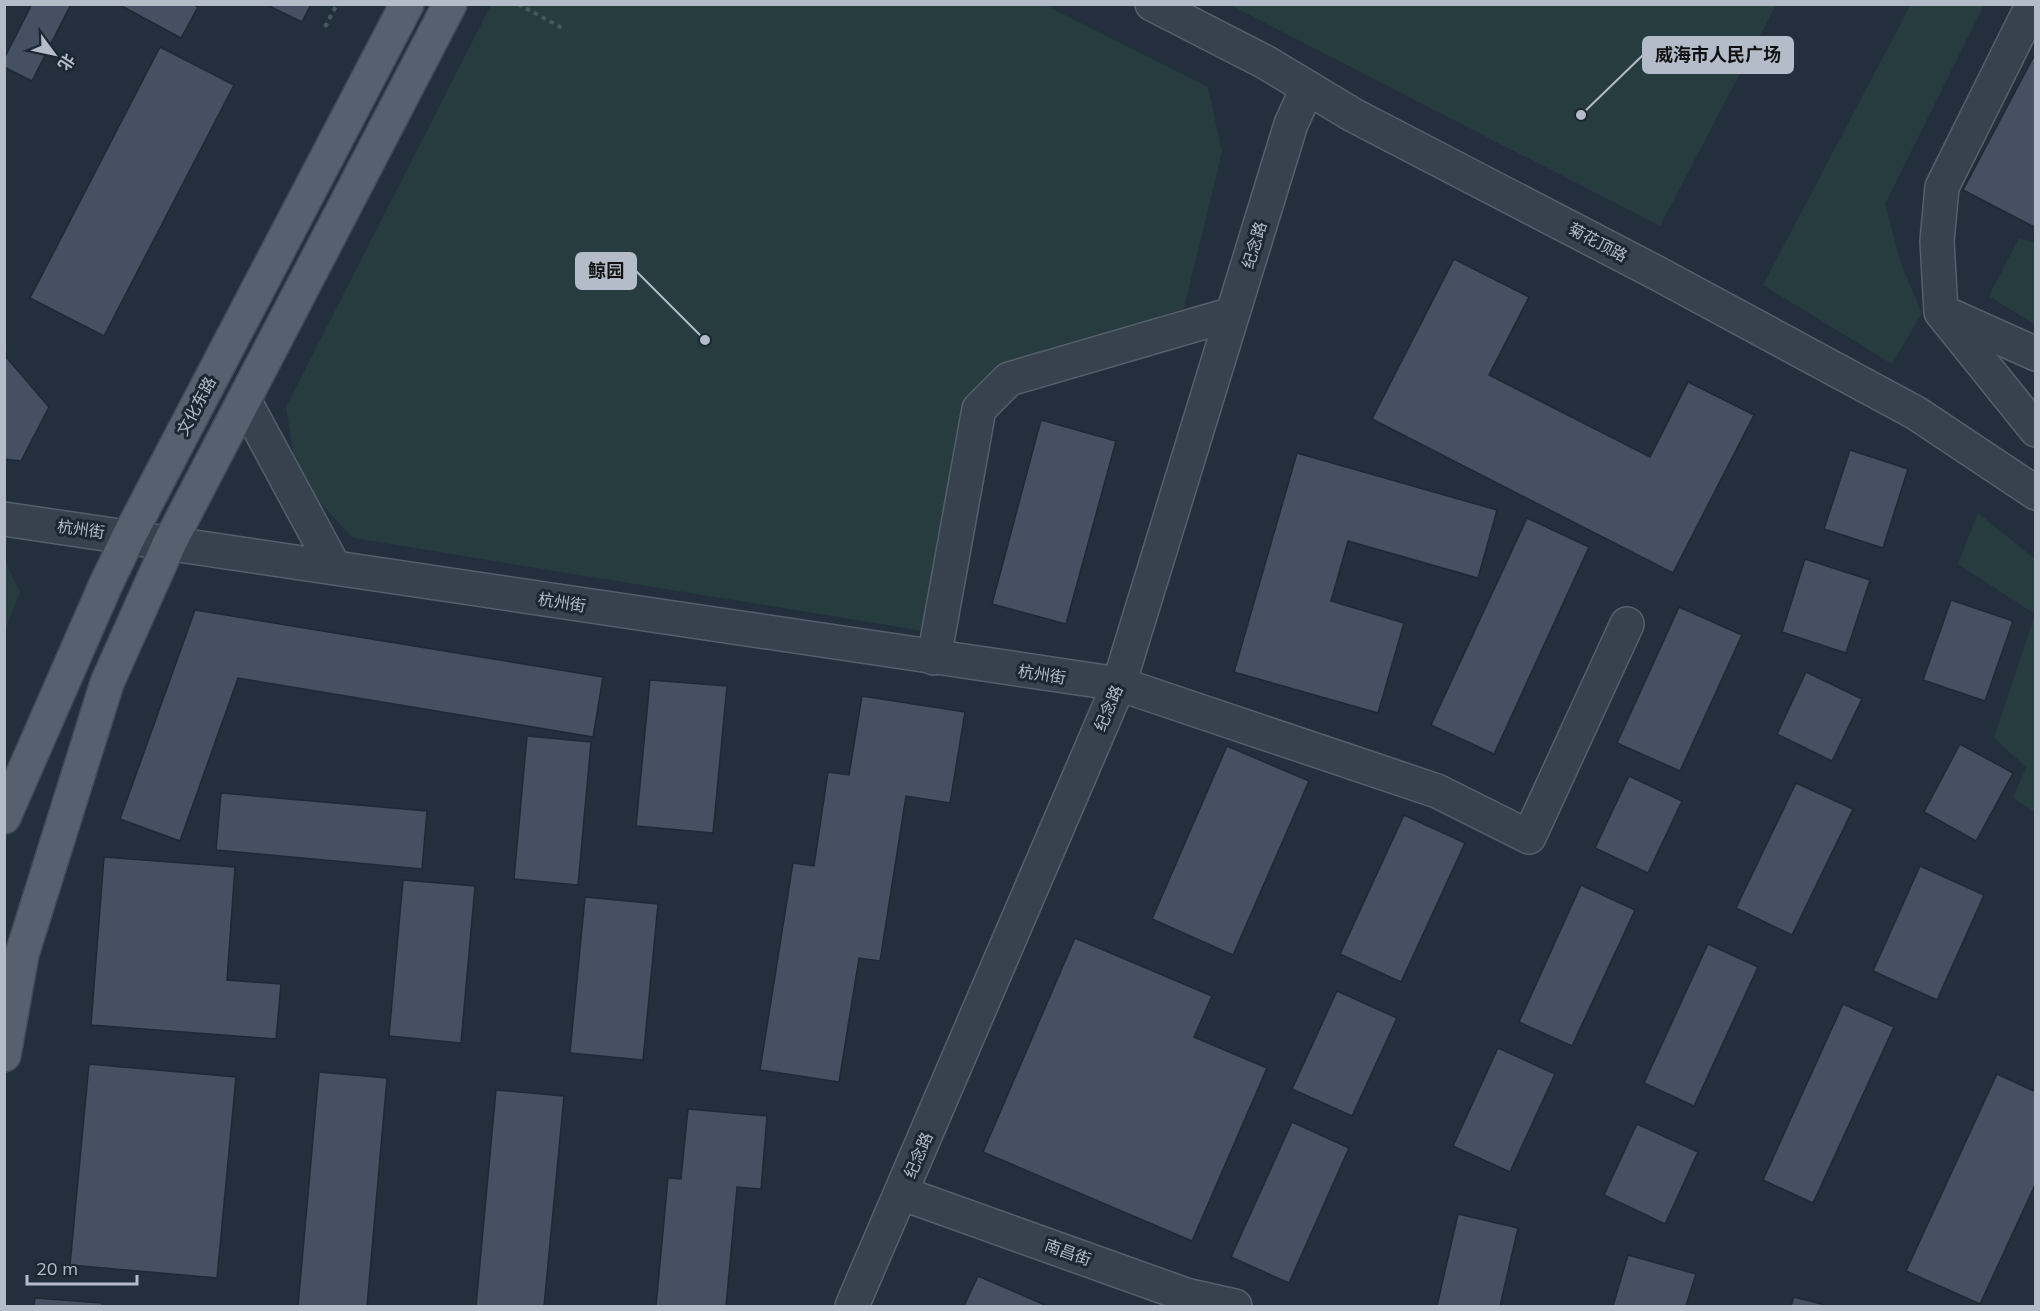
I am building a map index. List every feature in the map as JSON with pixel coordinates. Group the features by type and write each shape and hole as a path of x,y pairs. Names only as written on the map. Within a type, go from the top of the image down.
{"main road":[{"name":"文化东路","path":"4,817 129,536 408,4"},
{"path":"4,1055 22,954 107,683 170,542 450,4"}],"street":[{"name":"菊花顶路","path":"1152,4 1266,62 1307,89 1916,413 2036,493"},
{"path":"2033,4 1942,187 1937,241 1941,312 2036,430"},
{"name":"纪念路","path":"852,1306 1119,684 1291,124 1307,89"},
{"path":"1941,312 2036,354"},
{"path":"934,658 979,409 1009,379 1232,314"},
{"path":"244,400 334,567"},
{"name":"杭州街","path":"4,519 1119,684 1437,791 1529,837 1627,624"},
{"name":"南昌街","path":"902,1193 1186,1294 1235,1306"}],"path":[{"path":"325,27 337,4"},
{"path":"518,4 564,29"}],"green space":[{"path":"1911,4 1984,5 1885,204 1901,264 1922,313 1892,364 1763,285"},
{"path":"491,5 1045,5 1208,87 1222,152 1184,308 996,372 968,394 924,631 353,538 297,477 286,407"},
{"path":"1230,5 1776,5 1660,226"},
{"path":"2019,238 2035,243 2035,325 1989,296"},
{"path":"1978,513 2035,559 2035,614 1958,564"},
{"path":"4,559 20,592 5,630 4,630"},
{"path":"2035,614 2035,812 2013,798 2026,767 1994,738"}],"building":[{"path":"32,4 71,4 32,81 4,67 4,59"},
{"path":"118,4 192,4 198,7 181,38"},
{"path":"265,4 311,4 302,22"},
{"path":"160,47 234,85 104,336 30,298"},
{"path":"2036,52 2036,228 1963,190"},
{"path":"1454,259 1529,297 1489,375 1650,457 1688,382 1754,415 1673,573 1372,419"},
{"path":"4,321 6,357 49,407 21,461 4,459"},
{"path":"1041,420 1116,441 1066,624 992,604"},
{"path":"1850,450 1908,469 1883,548 1824,529"},
{"path":"1297,453 1497,510 1478,578 1348,541 1331,601 1404,623 1378,713 1234,672"},
{"path":"1527,518 1589,547 1494,754 1431,725"},
{"path":"1805,559 1870,580 1846,653 1782,632"},
{"path":"1951,600 2013,621 1985,701 1923,680"},
{"path":"1679,607 1742,635 1680,771 1617,743"},
{"path":"195,610 603,677 593,737 238,678 180,841 120,819"},
{"path":"1806,672 1862,699 1832,761 1777,734"},
{"path":"650,680 727,686 713,833 636,826"},
{"path":"862,696 965,712 950,803 906,796 880,961 859,958 839,1082 760,1070 793,863 814,866 828,772 849,775"},
{"path":"527,736 591,742 578,885 514,879"},
{"path":"1960,744 2013,773 1976,841 1924,812"},
{"path":"1227,746 1309,781 1233,955 1152,919"},
{"path":"1629,776 1682,801 1648,873 1595,848"},
{"path":"1796,783 1853,809 1792,935 1736,908"},
{"path":"221,793 427,811 422,869 216,850"},
{"path":"1404,815 1465,843 1401,982 1340,954"},
{"path":"104,857 235,867 227,980 281,984 276,1039 91,1025"},
{"path":"1920,866 1984,895 1937,1000 1873,971"},
{"path":"403,880 475,886 461,1043 389,1036"},
{"path":"1581,885 1635,910 1572,1046 1519,1022"},
{"path":"585,897 658,904 643,1060 570,1053"},
{"path":"1075,938 1212,996 1194,1037 1267,1068 1192,1241 983,1152"},
{"path":"1708,944 1758,967 1694,1106 1644,1083"},
{"path":"1337,991 1397,1018 1352,1116 1292,1089"},
{"path":"1843,1004 1894,1027 1813,1203 1763,1180"},
{"path":"1498,1048 1555,1074 1510,1172 1453,1146"},
{"path":"89,1064 236,1077 217,1278 70,1265"},
{"path":"319,1072 387,1078 367,1306 298,1306"},
{"path":"1997,1074 2036,1092 2036,1183 1980,1304 1906,1271"},
{"path":"496,1090 564,1096 544,1306 476,1306"},
{"path":"688,1109 767,1116 761,1189 737,1187 726,1306 656,1306 668,1178 681,1179"},
{"path":"1292,1122 1349,1148 1289,1283 1231,1257"},
{"path":"1637,1124 1698,1152 1665,1224 1604,1195"},
{"path":"1458,1214 1518,1228 1500,1306 1437,1306"},
{"path":"1628,1255 1696,1274 1686,1306 1613,1306"},
{"path":"978,1276 1047,1306 964,1306"},
{"path":"1794,1297 1829,1306 1791,1306"},
{"path":"35,1298 102,1303 102,1306 34,1306"}],"place":[{"name":"威海市人民广场","path":"1581,115"},
{"name":"鲸园","path":"705,340"}]}
